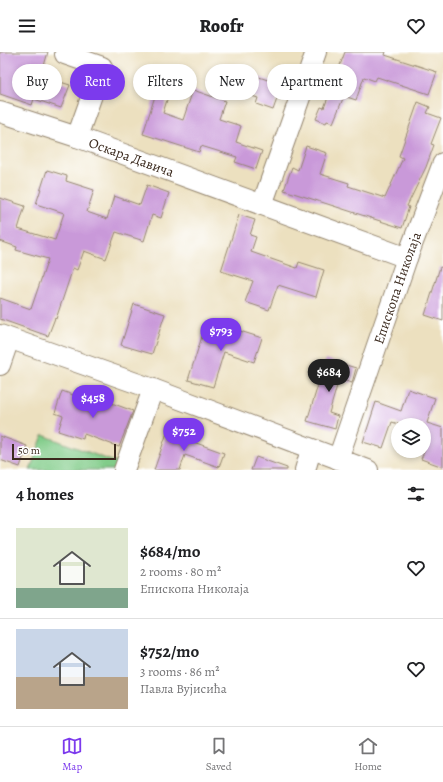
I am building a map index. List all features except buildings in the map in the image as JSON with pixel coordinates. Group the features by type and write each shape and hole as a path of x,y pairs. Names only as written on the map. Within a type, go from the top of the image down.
{"street":[{"path":"66,52 65,54 102,67 76,137"},
{"path":"262,205 316,52"},
{"name":"Оскара Давича","path":"0,112 76,137 407,258"},
{"name":"Епископа Николаја","path":"338,459 407,258 443,162"},
{"path":"0,365 5,337 152,389 311,450 368,470"},
{"path":"124,470 152,389"},
{"path":"305,470 311,450"}],"green space":[{"path":"43,435 117,463 115,470 30,470"}]}
